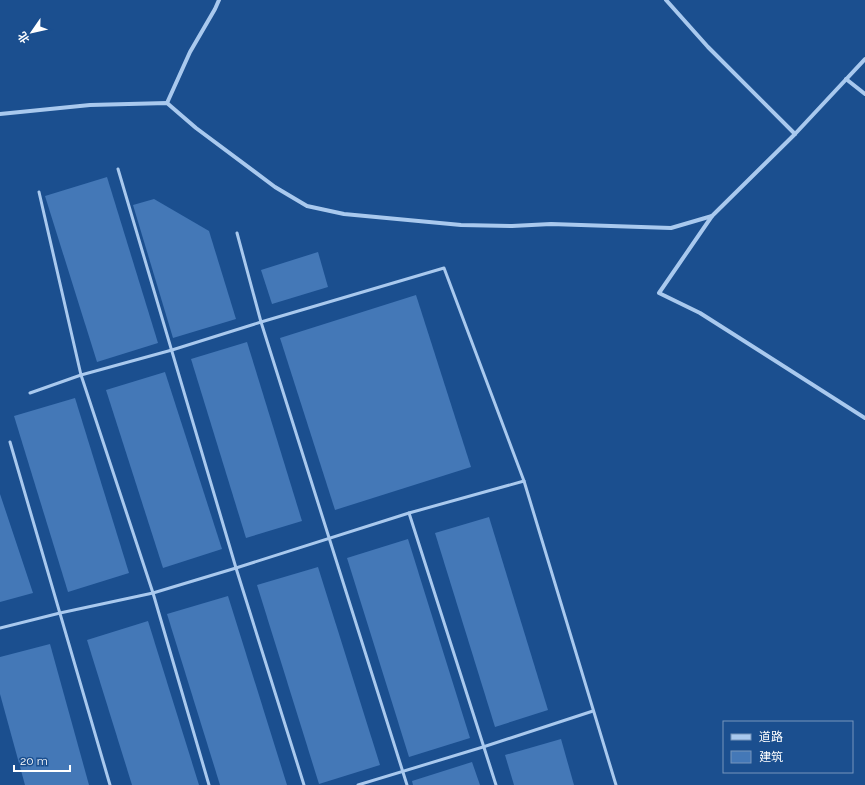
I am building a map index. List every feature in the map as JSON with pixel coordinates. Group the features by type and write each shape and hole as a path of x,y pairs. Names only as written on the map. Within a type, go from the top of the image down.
{"street":[{"path":"167,103 190,52 219,0"},
{"path":"666,0 708,48 795,134"},
{"path":"865,59 795,134 712,216 659,293 700,313 865,418"},
{"path":"846,79 865,94"},
{"path":"0,114 90,105 167,103 196,128 269,183 307,206 344,214 468,225 512,226 550,224 671,228 712,216"}],"lane":[{"path":"118,169 236,568 304,785"},
{"path":"39,192 81,375 153,593 209,785"},
{"path":"237,233 261,322 407,785"},
{"path":"30,393 81,375 172,350 444,268 524,481 616,785"},
{"path":"10,442 110,785"},
{"path":"0,628 60,613 153,593 409,513 524,481"},
{"path":"409,513 496,785"},
{"path":"358,785 483,747 593,711"}],"building":[{"path":"107,177 158,343 97,362 45,196"},
{"path":"154,199 209,231 236,319 173,338 133,205"},
{"path":"318,252 328,287 272,304 261,270"},
{"path":"416,295 471,467 335,510 280,338"},
{"path":"247,342 302,521 246,538 191,359"},
{"path":"165,372 222,549 163,568 106,390"},
{"path":"75,398 129,573 68,592 14,416"},
{"path":"0,494 33,593 0,602"},
{"path":"489,517 548,710 495,727 435,533"},
{"path":"408,539 470,738 409,757 347,558"},
{"path":"318,567 380,765 319,784 257,585"},
{"path":"228,596 287,785 220,785 167,614"},
{"path":"148,621 199,785 132,785 87,640"},
{"path":"50,644 89,785 25,785 0,694 0,657"},
{"path":"561,739 574,785 514,785 505,755"},
{"path":"472,762 480,785 413,785 412,781"}]}
